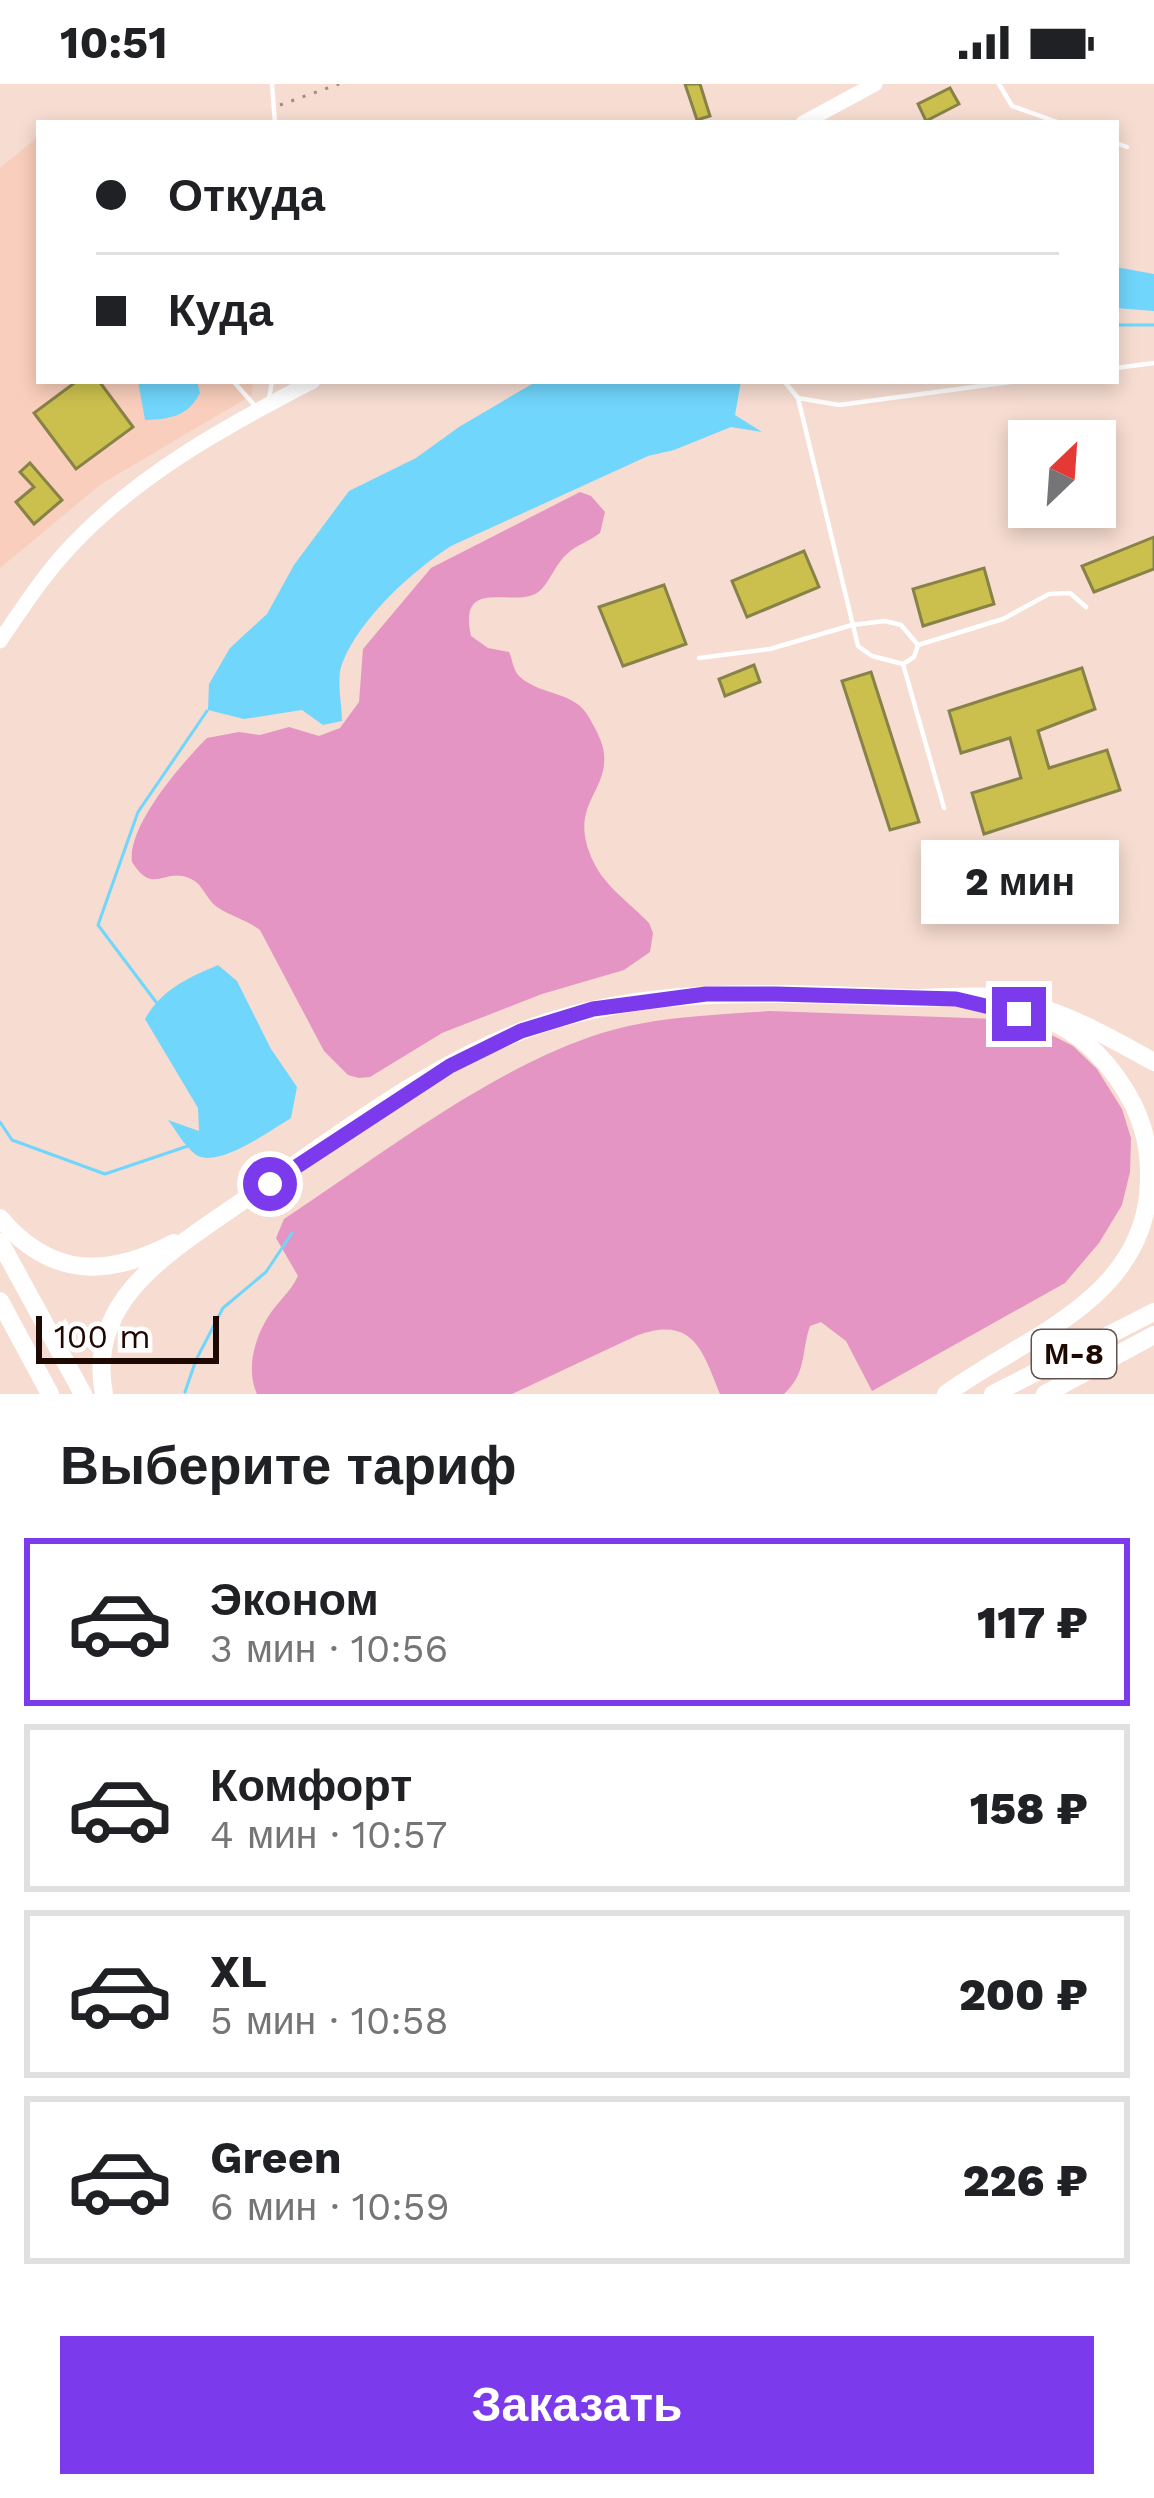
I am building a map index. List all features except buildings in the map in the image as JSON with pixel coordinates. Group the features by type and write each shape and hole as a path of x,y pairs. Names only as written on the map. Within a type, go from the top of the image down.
{"highway":[{"path":"104,1394 102,1346 111,1314 144,1277 210,1224 418,1084 489,1045 555,1020 593,1009 706,994 998,998 1045,1009 1154,1062"},
{"path":"946,1394 986,1364 1042,1335 1109,1281 1130,1253 1146,1214 1150,1170 1138,1114 1123,1084 1099,1055 1051,1021 956,999"},
{"path":"0,1218 49,1258 104,1268 147,1257 210,1224"},
{"path":"0,1242 83,1394"},
{"path":"0,1301 50,1394"},
{"name":"М-8","path":"993,1394 1154,1312"},
{"name":"М-8","path":"1045,1394 1154,1335"}],"main road":[{"path":"809,120 875,84"},
{"path":"0,641 50,569 92,525 165,467 307,384"}],"lane":[{"path":"272,84 275,120"},
{"path":"999,84 1012,106 1052,120"},
{"path":"1119,144 1127,147"},
{"path":"1119,368 1154,363"},
{"path":"237,384 264,407 271,384"},
{"path":"786,384 798,398 859,646 872,656 903,664 914,657 918,645"},
{"path":"798,398 839,405 996,384"},
{"path":"918,645 1004,619 1049,594 1070,593 1086,607"},
{"path":"699,658 770,649 852,625 885,622 901,625 918,645"},
{"path":"903,664 944,808"}],"path":[{"path":"274,108 339,84"}],"shaded area":[{"path":"36,138 36,384 253,384 252,395 101,484 0,568 0,168"},
{"path":"580,492 591,496 605,512 600,533 567,554 537,593 479,600 469,618 471,636 488,648 509,652 520,677 576,703 590,719 602,745 604,768 586,813 586,842 604,879 649,923 653,933 650,952 624,970 542,994 442,1033 370,1077 348,1075 324,1051 260,930 217,907 191,879 147,878 132,862 138,831 158,796 207,738 239,732 260,735 289,727 319,736 340,728 359,702 363,649 431,568"},
{"path":"770,1011 997,1019 1036,1027 1073,1046 1097,1069 1122,1109 1131,1138 1122,1205 1099,1243 1065,1283 872,1391 846,1341 821,1322 810,1326 800,1370 784,1394 720,1394 694,1341 672,1330 657,1330 512,1394 257,1394 252,1365 259,1335 298,1276 276,1238 284,1219 470,1095 548,1054 631,1025"}],"water":[{"path":"1119,268 1154,274 1154,311 1119,308"},
{"path":"139,384 198,384 200,393 190,407 177,415 145,420"},
{"path":"532,384 740,384 735,415 762,432 731,427 648,456 436,556 388,598 350,647 339,677 342,721 323,725 302,710 244,719 208,710 209,684 230,648 267,614 294,565 349,491 416,458"},
{"path":"218,965 237,981 271,1049 297,1087 291,1118 248,1145 211,1158 192,1151 168,1120 199,1131 198,1108 145,1019 168,992"}],"waterway":[{"path":"1119,325 1154,325"},
{"path":"156,1002 98,925 138,812 207,711"},
{"path":"0,1122 12,1140 105,1174 188,1146"},
{"path":"185,1392 223,1308 266,1272 292,1233"}],"route":[{"path":"270,1184 450,1066 521,1031 593,1009 706,994 776,994 956,999 1019,1014"}]}
